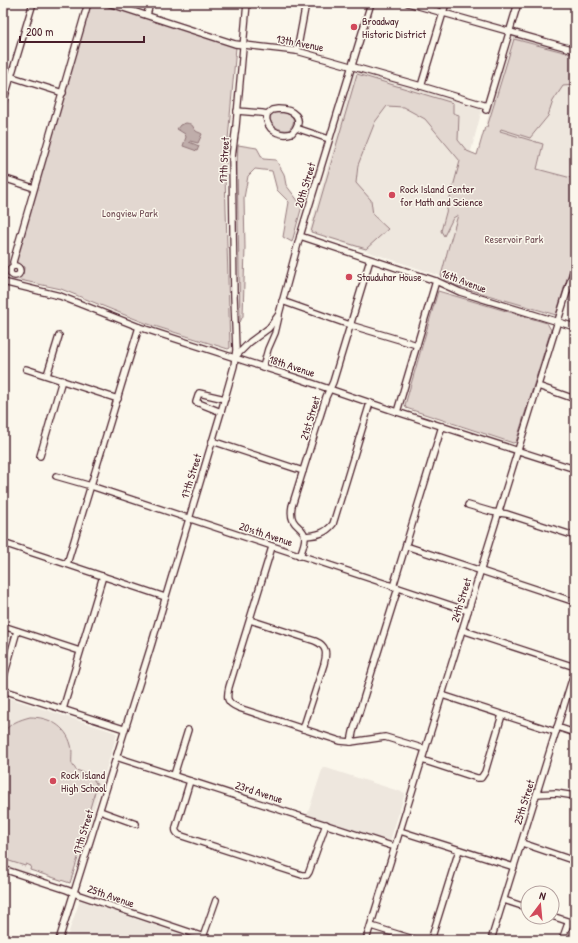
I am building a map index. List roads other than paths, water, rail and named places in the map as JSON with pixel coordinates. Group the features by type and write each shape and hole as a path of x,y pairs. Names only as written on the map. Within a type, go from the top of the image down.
{"street":[{"path":"3,103 33,3"},
{"path":"14,266 13,262 88,3"},
{"name":"13th Avenue","path":"108,3 234,44 297,51 421,86 487,108 509,32"},
{"path":"147,15 150,3"},
{"name":"17th Street","path":"59,940 100,812 234,366 236,350 232,157 247,3"},
{"path":"297,51 306,3"},
{"name":"20th Street","path":"235,358 250,342 269,328 279,314 300,236 371,3"},
{"path":"408,3 575,50"},
{"path":"421,86 446,3"},
{"path":"509,32 518,3"},
{"path":"3,74 63,93"},
{"path":"237,111 267,114 272,110 285,109 296,115 298,123 292,133 284,135 280,134 273,131 267,122 267,114"},
{"path":"296,128 329,139"},
{"path":"3,178 34,188"},
{"name":"16th Avenue","path":"300,236 436,281 460,292 575,327"},
{"name":"21st Street","path":"305,536 293,522 291,515 292,506 326,397 333,382 370,260"},
{"name":"24th Street","path":"366,940 575,266"},
{"path":"397,412 436,281"},
{"name":"18th Avenue","path":"3,282 60,296 139,327 330,388 370,403 517,451 575,468"},
{"path":"282,302 350,325 417,345"},
{"path":"263,367 277,326 279,314"},
{"path":"67,564 139,327"},
{"path":"47,375 59,336"},
{"path":"26,369 118,399"},
{"path":"40,456 62,380"},
{"path":"538,386 575,399"},
{"path":"221,412 196,402 200,393 225,400"},
{"path":"300,556 304,545 305,536 325,532 333,524 370,403"},
{"path":"351,742 396,587 406,546 442,426"},
{"path":"212,441 304,471"},
{"name":"20½th Avenue","path":"56,476 91,486 468,611"},
{"path":"468,505 492,512 507,514 575,536"},
{"path":"3,543 165,597"},
{"path":"406,546 575,602"},
{"path":"272,547 229,687 227,699 232,705 239,708 340,741 351,742 385,737 426,749"},
{"path":"63,709 103,576"},
{"path":"250,620 315,641 320,643 324,649 326,657 303,729"},
{"path":"3,626 80,651"},
{"path":"462,630 575,668"},
{"path":"3,680 17,631"},
{"name":"25th Street","path":"491,940 575,668"},
{"path":"3,690 124,729"},
{"path":"442,695 502,715 557,730 575,733"},
{"path":"422,760 477,778 483,777 502,715"},
{"path":"174,775 188,730"},
{"name":"23rd Avenue","path":"116,757 395,847"},
{"path":"190,781 175,830 177,833 302,875 307,875 310,872 326,824"},
{"path":"537,794 556,793 575,796"},
{"path":"100,812 136,824"},
{"path":"400,831 514,868"},
{"path":"522,843 575,861"},
{"path":"431,940 459,850"},
{"name":"25th Avenue","path":"3,869 213,940"},
{"path":"203,937 216,900"},
{"path":"504,900 520,905"},
{"path":"560,918 574,922"},
{"path":"562,940 567,926 574,922"},
{"path":"371,926 416,940"}],"place":[{"name":"Broadway Historic District","path":"354,27"},
{"name":"Rock Island Center for Math and Science","path":"392,195"},
{"name":"Stauduhar House","path":"349,277"},
{"name":"Rock Island High School","path":"53,781"}],"park label":[{"name":"Longview Park","path":"130,213"},
{"name":"Reservoir Park","path":"514,239"}]}
